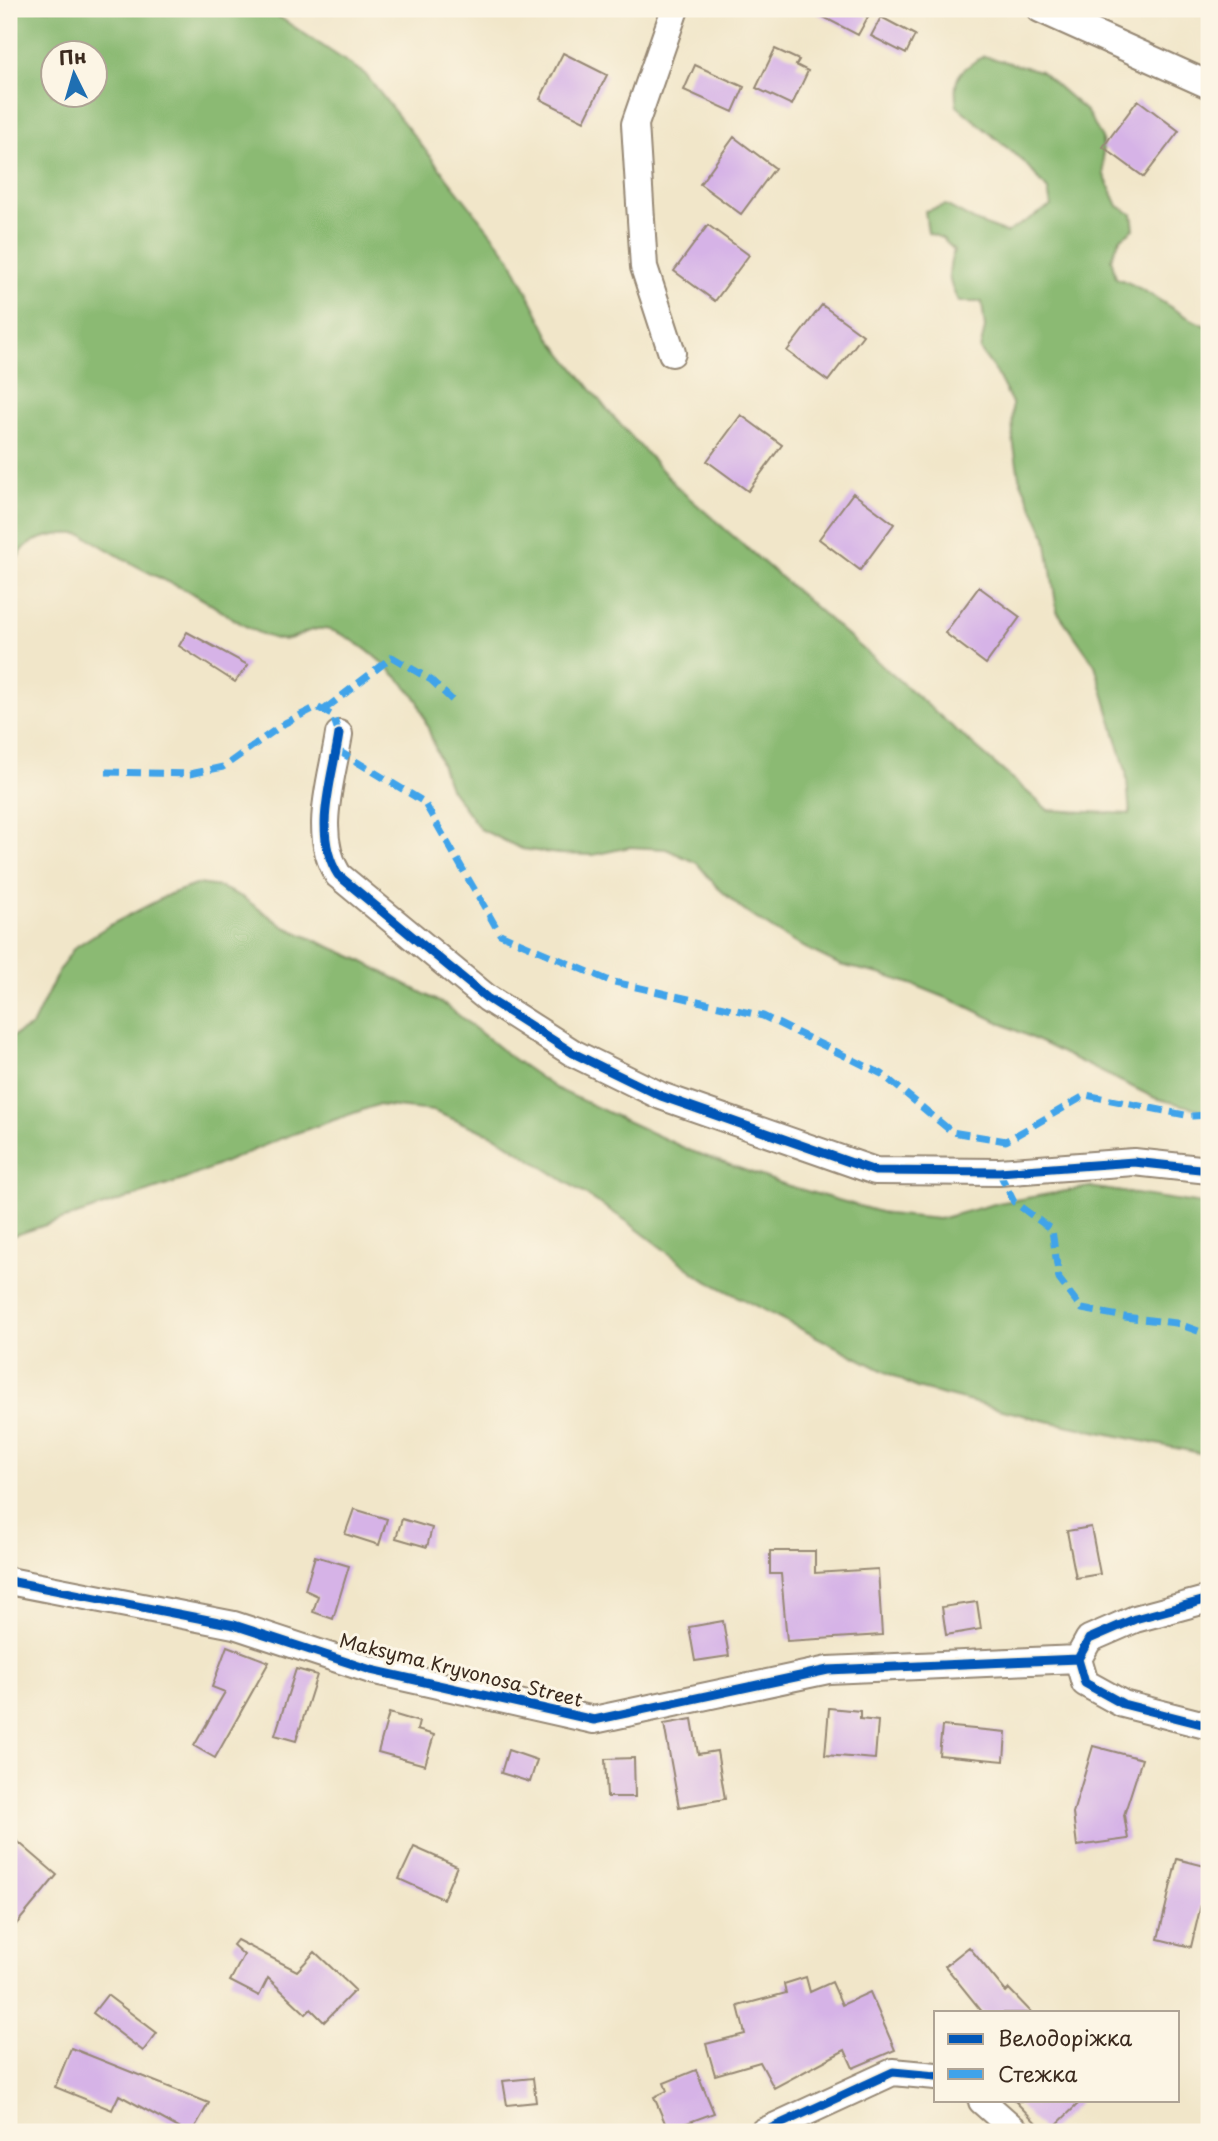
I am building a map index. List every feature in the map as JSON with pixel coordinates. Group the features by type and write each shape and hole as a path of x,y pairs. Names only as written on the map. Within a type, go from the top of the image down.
{"street":[{"path":"672,353 644,267 635,124 676,9"},
{"path":"1040,9 1209,85"},
{"path":"339,734 324,830 330,863 338,875 487,998 573,1053 661,1096 875,1171 999,1172 1134,1162 1209,1170"},
{"name":"Maksyma Kryvonosa Street","path":"9,1581 234,1625 371,1670 594,1720 828,1670 1078,1659"},
{"path":"1209,1599 1135,1619 1089,1639 1078,1659 1085,1683 1123,1704 1209,1726"},
{"path":"763,2132 893,2072 934,2076"},
{"path":"983,2102 1017,2132"}],"green space":[{"path":"9,9 267,9 365,74 509,256 551,339 609,412 679,489 1048,810 1130,814 1126,771 1095,665 1057,611 1046,537 1019,477 1013,440 1012,403 996,372 980,350 985,328 982,302 959,302 949,276 954,250 942,238 928,233 925,211 946,205 975,221 1006,233 1051,206 1048,190 1024,162 957,106 956,96 959,75 984,56 1040,71 1087,112 1102,138 1104,175 1118,206 1132,214 1134,229 1120,239 1111,258 1116,278 1209,327 1209,1112 1155,1098 964,1005 917,986 840,965 791,941 743,910 716,886 697,863 666,849 630,847 593,855 558,854 522,849 480,829 450,788 418,701 387,667 343,635 317,629 281,640 265,635 84,535 42,538 22,550 9,572"},
{"path":"198,884 220,887 242,897 285,927 360,960 447,1006 512,1058 555,1088 691,1151 789,1186 887,1214 939,1219 998,1203 1089,1187 1209,1205 1209,1455 1042,1420 917,1388 703,1279 625,1220 495,1136 433,1111 377,1105 282,1138 183,1180 9,1237 9,1038 32,1026 58,972 74,948 108,926 170,894"}],"building":[{"path":"808,9 853,9 868,17 858,35"},
{"path":"881,17 915,35 906,54 871,36"},
{"path":"775,49 799,60 796,65 808,71 792,105 756,88"},
{"path":"563,53 607,75 584,121 540,99"},
{"path":"695,65 744,87 733,112 684,90"},
{"path":"1138,100 1179,131 1144,177 1103,147"},
{"path":"734,137 775,168 741,214 700,184"},
{"path":"708,225 749,255 715,301 674,271"},
{"path":"822,305 863,335 828,381 787,351"},
{"path":"741,415 782,445 748,491 707,461"},
{"path":"853,493 894,524 860,570 819,539"},
{"path":"979,587 1020,617 986,664 945,633"},
{"path":"187,632 248,665 235,682 179,646"},
{"path":"354,1509 387,1519 379,1545 345,1534"},
{"path":"402,1519 432,1528 427,1547 396,1538"},
{"path":"1091,1527 1100,1574 1076,1578 1067,1531"},
{"path":"770,1551 815,1551 815,1573 878,1569 882,1635 787,1641 781,1574 770,1574"},
{"path":"315,1556 349,1566 333,1619 313,1612 318,1596 305,1590"},
{"path":"977,1602 981,1629 946,1635 942,1607"},
{"path":"723,1621 729,1656 695,1661 689,1627"},
{"path":"227,1646 269,1662 215,1758 194,1746 225,1692 212,1687"},
{"path":"296,1669 317,1675 296,1741 275,1735"},
{"path":"829,1708 860,1711 860,1719 878,1721 875,1759 825,1755"},
{"path":"389,1713 419,1722 417,1730 434,1735 425,1765 378,1752"},
{"path":"692,1719 698,1754 717,1751 725,1799 679,1807 664,1724"},
{"path":"942,1726 1006,1732 1004,1761 939,1755"},
{"path":"1093,1746 1142,1759 1124,1815 1128,1839 1077,1846 1073,1813"},
{"path":"508,1750 537,1760 530,1782 501,1773"},
{"path":"634,1758 635,1797 607,1797 605,1759"},
{"path":"9,1834 57,1875 9,1933"},
{"path":"414,1847 457,1866 443,1899 399,1879"},
{"path":"1177,1859 1209,1867 1209,1898 1203,1896 1191,1947 1158,1939"},
{"path":"237,1940 297,1971 315,1952 355,1990 324,2022 311,2009 306,2014 268,1978 259,1996 230,1981 244,1955 233,1945"},
{"path":"969,1947 1006,1992 1009,1989 1030,2011 981,2011 945,1966"},
{"path":"806,1977 810,1992 832,1982 842,2005 870,1992 895,2050 853,2068 845,2050 774,2088 760,2062 715,2075 706,2044 745,2034 738,2006 786,1993 784,1984"},
{"path":"107,1995 157,2033 143,2051 93,2013"},
{"path":"71,2048 209,2103 192,2132 186,2132 119,2095 112,2110 55,2087"},
{"path":"696,2070 714,2113 668,2130 654,2097 667,2091 664,2083"},
{"path":"533,2078 536,2102 507,2105 503,2081"},
{"path":"1016,2102 1080,2102 1049,2132 1045,2132"}],"marked path":[{"path":"325,709 392,657 431,680 452,700"},
{"path":"106,772 190,774 223,767 285,723 317,707 333,716 339,734"},
{"path":"337,750 424,802 500,934 610,981 763,1016 882,1074 952,1132 1006,1141 1086,1095 1190,1116 1209,1115"},
{"path":"999,1172 1014,1202 1052,1230 1059,1279 1082,1309 1176,1323 1209,1335"}],"cycle path":[{"path":"339,734 325,824 330,859 338,875 487,998 573,1053 661,1096 875,1171 999,1172 1134,1162 1209,1170"},
{"path":"9,1581 234,1625 371,1670 594,1720 828,1670 1078,1659"},
{"path":"1078,1659 1089,1639 1135,1619 1209,1599"},
{"path":"1078,1659 1085,1683 1123,1704 1209,1726"},
{"path":"763,2132 893,2072 934,2076"}]}
